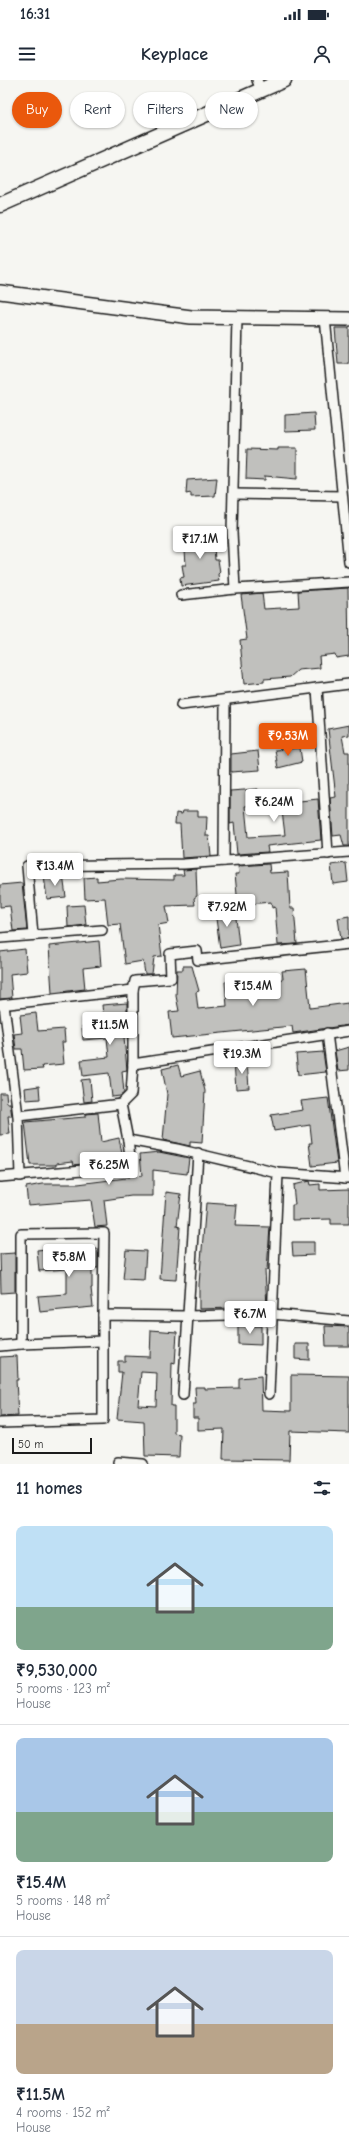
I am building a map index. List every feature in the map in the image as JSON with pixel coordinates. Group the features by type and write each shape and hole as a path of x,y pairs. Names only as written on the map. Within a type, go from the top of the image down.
{"main road":[{"path":"0,205 259,85 284,80"},
{"path":"0,292 191,317 349,319"}],"street":[{"path":"235,589 232,532 237,317"},
{"path":"325,318 345,502 349,562"},
{"path":"234,494 345,502"},
{"path":"180,595 235,589 349,582"},
{"path":"181,705 349,684"},
{"path":"317,688 328,854"},
{"path":"224,861 225,700"},
{"path":"33,935 27,866 184,864 349,852"},
{"path":"0,938 102,930"},
{"path":"18,1116 121,1104 131,1094 133,1064 133,990 135,981 171,978 170,954 197,951 198,960 349,944"},
{"path":"20,1176 18,1116 2,1005 133,990"},
{"path":"133,1064 327,1033 349,1031"},
{"path":"128,1140 198,1153 278,1173 347,1178 327,1033"},
{"path":"0,1177 131,1166 121,1104"},
{"path":"183,1395 198,1153"},
{"path":"269,1394 278,1173"},
{"path":"0,1423 103,1420 104,1233 21,1234 21,1344"},
{"path":"103,1315 187,1316 272,1314 349,1321"},
{"path":"0,1346 103,1341"},
{"path":"118,1462 143,1464"}],"building":[{"path":"335,328 349,328 349,364 338,364"},
{"path":"314,413 315,430 285,431 285,415"},
{"path":"278,448 297,448 297,479 265,476 265,480 246,479 247,449 278,450"},
{"path":"217,478 215,496 191,497 191,493 186,494 187,480"},
{"path":"213,533 215,560 218,560 220,572 218,574 219,581 181,586 180,578 184,577 182,565 186,565 184,535"},
{"path":"348,588 349,656 336,658 335,654 319,656 320,668 298,670 290,677 264,679 264,682 244,684 240,640 247,639 241,595 262,593 264,609 299,607 298,591"},
{"path":"349,725 349,735 342,736 345,752 349,752 349,846 344,846 341,835 333,836 330,798 336,797 328,729"},
{"path":"300,748 302,762 278,768 275,750"},
{"path":"258,751 260,770 231,772 231,754"},
{"path":"258,789 260,805 245,806 248,837 285,835 281,803 318,799 321,840 267,846 268,852 237,854 234,823 230,824 230,791"},
{"path":"183,811 198,811 198,817 207,817 206,836 209,836 211,856 182,858 180,824 175,824 176,813 182,814"},
{"path":"346,863 348,882 333,884 331,865"},
{"path":"269,864 270,873 288,872 290,908 294,908 297,944 278,945 275,907 272,908 271,902 238,905 235,874 239,874 238,866"},
{"path":"196,869 197,896 194,898 195,905 166,906 169,923 158,925 162,956 154,957 152,974 145,974 143,961 125,964 120,924 108,925 105,898 85,899 84,878 97,877 97,881 121,879 174,880 174,875 184,875 183,870"},
{"path":"63,875 66,897 47,899 44,876"},
{"path":"22,883 27,930 13,931 10,906 0,907 0,885"},
{"path":"84,905 86,925 68,927 67,906"},
{"path":"235,909 239,945 220,948 215,911"},
{"path":"349,916 349,938 341,939 338,918"},
{"path":"99,941 101,966 83,968 85,989 52,993 49,946"},
{"path":"25,949 27,972 10,974 12,998 0,999 0,952"},
{"path":"183,966 192,966 199,991 196,992 198,1009 227,1006 225,982 261,978 261,981 283,979 282,971 306,969 310,1008 348,1003 349,1025 293,1033 292,1026 172,1038 169,1012 179,1011 176,996 177,970 183,970"},
{"path":"127,1003 127,1037 124,1037 127,1070 122,1071 124,1093 120,1096 112,1097 109,1073 83,1076 81,1060 109,1057 107,1038 83,1040 82,1026 104,1024 102,1005"},
{"path":"36,1013 38,1031 64,1029 65,1042 62,1042 64,1064 42,1066 43,1069 24,1070 22,1049 16,1049 14,1034 22,1033 20,1015"},
{"path":"349,1047 349,1070 338,1071 335,1051"},
{"path":"323,1052 326,1072 298,1075 296,1054"},
{"path":"247,1061 249,1088 236,1089 234,1062"},
{"path":"178,1065 181,1076 200,1071 205,1091 202,1143 190,1142 190,1146 163,1140 167,1094 162,1069"},
{"path":"90,1079 92,1101 84,1102 81,1080"},
{"path":"39,1086 40,1099 26,1100 25,1088"},
{"path":"0,1093 6,1093 7,1103 10,1103 12,1116 8,1116 10,1134 0,1135"},
{"path":"328,1098 337,1163 312,1166 309,1143 312,1143 310,1125 274,1131 271,1115 303,1110 301,1101"},
{"path":"98,1113 101,1142 119,1138 123,1159 74,1165 73,1161 57,1163 57,1165 30,1165 25,1122 85,1117 85,1114"},
{"path":"159,1152 189,1158 187,1174 153,1170 153,1196 131,1196 104,1200 107,1226 95,1227 91,1200 28,1205 26,1187 43,1184 78,1184 142,1176 140,1154"},
{"path":"309,1181 310,1185 320,1184 320,1190 349,1189 349,1224 331,1224 331,1219 292,1220 292,1205 295,1205 293,1185"},
{"path":"166,1192 181,1194 177,1226 180,1227 176,1280 160,1279"},
{"path":"206,1203 237,1205 235,1226 270,1227 267,1270 265,1270 267,1307 199,1309 199,1284"},
{"path":"292,1242 314,1242 314,1255 293,1256"},
{"path":"55,1248 56,1250 98,1249 98,1268 92,1268 91,1288 93,1307 40,1312 38,1296 67,1294 67,1269 39,1271 37,1250"},
{"path":"126,1250 146,1251 144,1280 123,1279"},
{"path":"15,1253 15,1292 1,1293 0,1254"},
{"path":"238,1326 261,1326 261,1345 238,1344"},
{"path":"325,1326 349,1327 349,1346 326,1346"},
{"path":"151,1330 177,1332 175,1364 172,1363 171,1406 174,1406 174,1433 180,1434 179,1457 145,1456 144,1421 117,1419 122,1372 118,1372 118,1361 125,1361 125,1356 150,1357","holes":["141,1372 157,1373 156,1406 138,1405"]},
{"path":"295,1344 309,1344 309,1360 295,1359"},
{"path":"17,1356 18,1380 16,1380 18,1416 0,1417 0,1357"},
{"path":"291,1375 349,1376 349,1433 290,1431 289,1460 223,1459 224,1429 198,1430 198,1418 193,1418 193,1404 196,1404 195,1387 205,1387 205,1389 239,1388 239,1378 261,1376 262,1410 291,1411"}]}
